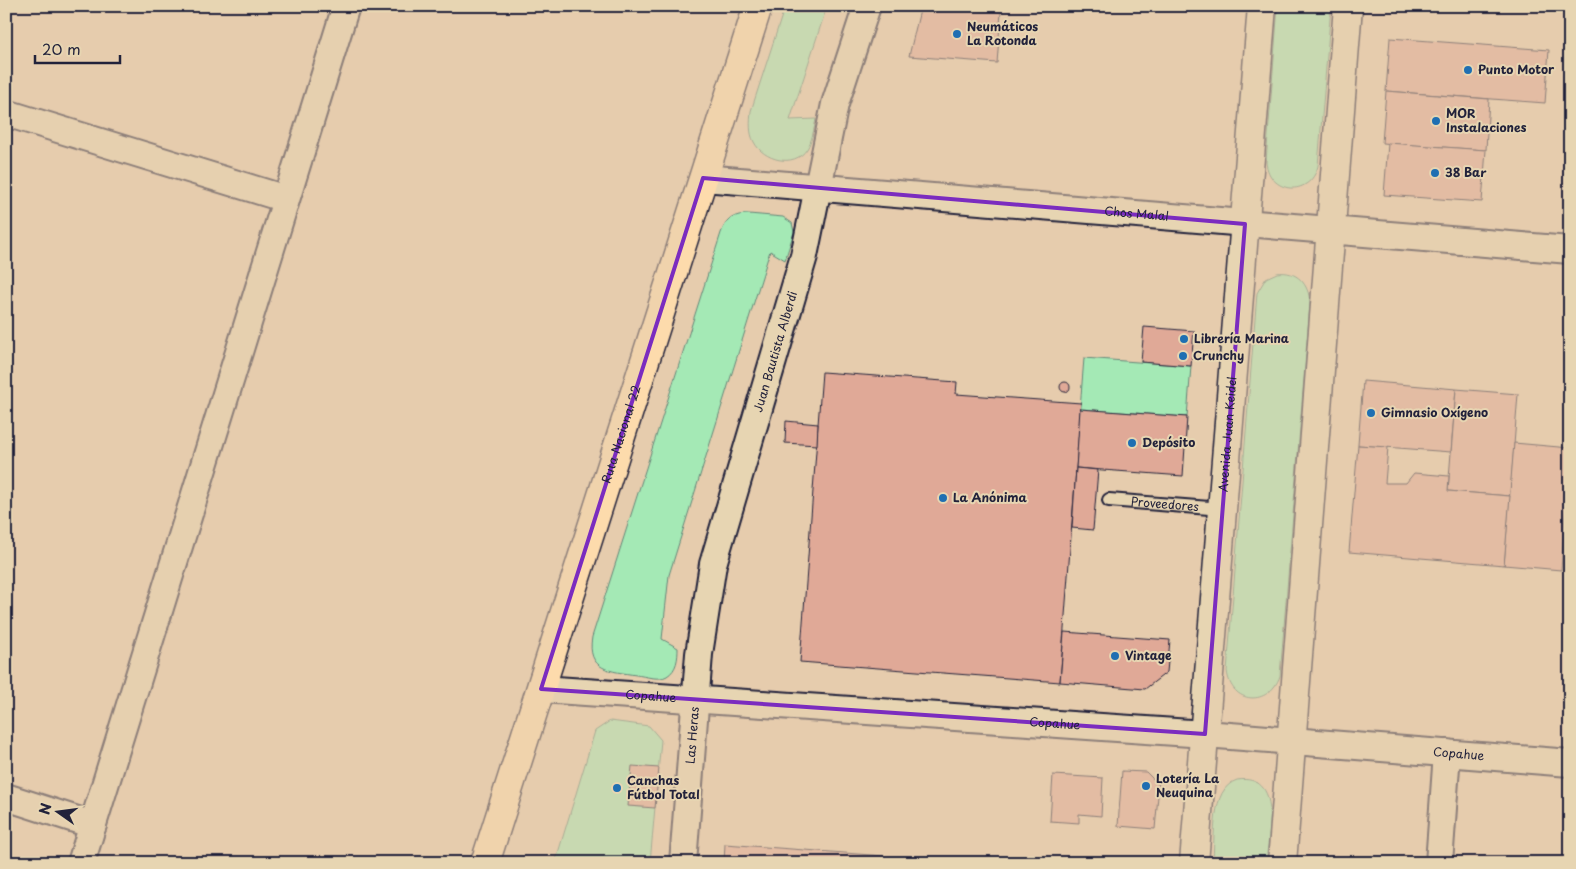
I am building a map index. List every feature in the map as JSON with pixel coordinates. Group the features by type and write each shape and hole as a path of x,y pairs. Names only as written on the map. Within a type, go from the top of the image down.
{"highway":[{"name":"Ruta Nacional 22","path":"485,863 758,6"}],"main road":[{"name":"Avenida Juan Keidel","path":"1194,863 1262,6"},
{"path":"1282,863 1348,6"}],"street":[{"path":"81,863 346,6"},
{"name":"Juan Bautista Alberdi","path":"696,699 702,626 713,564 804,256 835,104 866,6"},
{"path":"6,113 286,198"},
{"name":"Chos Malal","path":"703,178 1570,250"},
{"name":"Copahue","path":"541,689 1204,734 1570,763"},
{"name":"Las Heras","path":"683,863 696,699"},
{"path":"1439,863 1447,753"},
{"path":"6,797 92,824"}],"lane":[{"name":"Proveedores","path":"1109,500 1222,509"}],"highlighted area":[{"path":"703,178 1245,224 1205,734 541,689"}],"green space":[{"path":"785,6 827,6 790,120 816,119 813,135 807,149 801,155 794,159 779,160 764,154 758,148 752,139 750,123 751,111"},
{"path":"1278,6 1331,6 1318,166 1314,176 1307,183 1299,187 1290,188 1274,181 1269,173 1266,162"},
{"path":"749,214 783,217 792,223 794,232 785,260 770,251 669,575 662,639 678,648 676,664 667,676 660,678 610,670 602,667 593,657 591,648 592,637 721,233 725,224 731,218"},
{"path":"1277,273 1290,274 1301,280 1307,290 1310,303 1280,676 1275,686 1268,693 1251,698 1243,696 1235,690 1230,682 1227,671 1257,293 1266,278"},
{"path":"1084,358 1191,366 1187,417 1080,409"},
{"name":"Canchas Fútbol Total","path":"610,721 649,726 661,740 650,863 555,863 595,731"},
{"path":"1237,780 1252,780 1262,786 1267,796 1270,809 1270,823 1266,863 1213,863 1214,828 1218,804 1222,793 1228,785"}],"building":[{"name":"Neumáticos La Rotonda","path":"921,6 1001,12 997,63 909,56"},
{"name":"Punto Motor","path":"1390,38 1549,50 1545,103 1386,91"},
{"name":"MOR Instalaciones","path":"1386,91 1489,99 1486,150 1382,143"},
{"name":"38 Bar","path":"1388,143 1486,150 1482,202 1384,195"},
{"path":"1144,327 1194,331 1191,366 1141,362"},
{"name":"La Anónima","path":"822,372 957,382 956,394 1081,403 1060,682 800,662"},
{"path":"1363,381 1456,389 1451,452 1358,445"},
{"path":"1065,382 1070,387 1065,392 1060,387"},
{"path":"1456,389 1518,394 1510,496 1448,491"},
{"name":"Depósito","path":"1080,409 1187,417 1183,476 1076,468"},
{"path":"786,421 818,424 817,445 785,443"},
{"path":"1514,443 1570,448 1561,570 1504,565"},
{"path":"1358,445 1388,447 1385,483 1406,483 1414,473 1449,476 1448,491 1510,496 1504,565 1349,552"},
{"path":"1076,468 1098,470 1093,530 1072,528"},
{"name":"Vintage","path":"1064,632 1170,640 1167,672 1145,689 1060,682"},
{"path":"632,766 659,768 655,808 628,806"},
{"path":"1122,771 1146,772 1159,785 1155,829 1118,826"},
{"path":"1053,775 1103,778 1101,816 1079,814 1079,823 1050,821"},
{"path":"725,844 884,856 883,863 724,863"}],"place":[{"name":"Neumáticos La Rotonda","path":"957,34"},
{"name":"Punto Motor","path":"1468,70"},
{"name":"MOR Instalaciones","path":"1436,121"},
{"name":"38 Bar","path":"1435,173"},
{"name":"Librería Marina","path":"1184,339"},
{"name":"Crunchy","path":"1183,356"},
{"name":"Gimnasio Oxígeno","path":"1371,413"},
{"name":"Depósito","path":"1132,443"},
{"name":"La Anónima","path":"943,498"},
{"name":"Vintage","path":"1115,656"},
{"name":"Lotería La Neuquina","path":"1146,786"},
{"name":"Canchas Fútbol Total","path":"617,788"}]}
